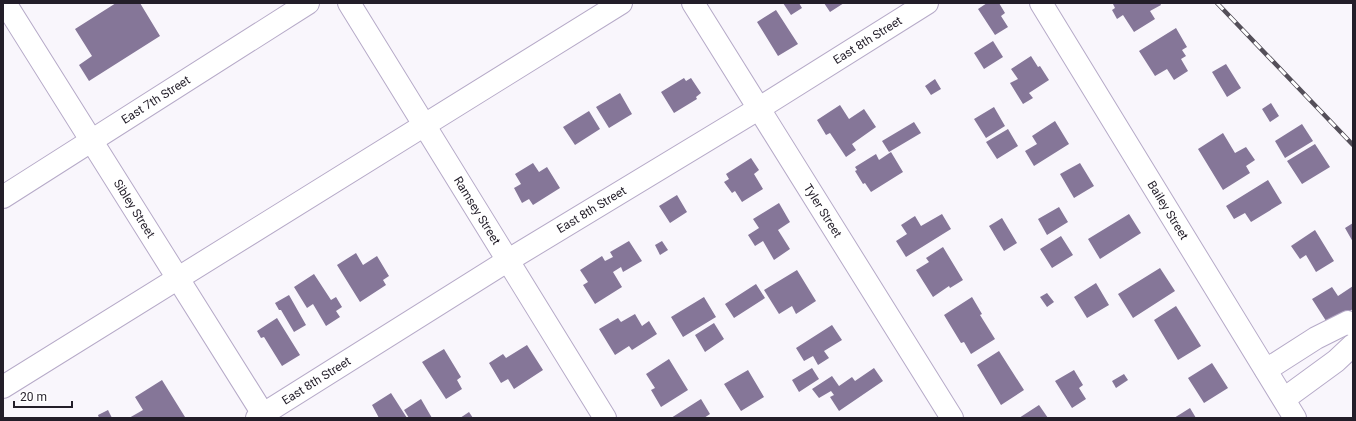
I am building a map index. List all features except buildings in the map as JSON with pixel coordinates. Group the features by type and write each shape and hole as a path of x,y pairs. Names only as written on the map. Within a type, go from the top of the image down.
{"street":[{"name":"East 7th Street","path":"3,197 308,3"},
{"name":"Ramsey Street","path":"349,3 603,417"},
{"path":"3,387 621,3"},
{"name":"Tyler Street","path":"693,3 952,418"},
{"name":"East 8th Street","path":"260,416 507,261 758,109 927,3"},
{"name":"Bailey Street","path":"1041,3 1295,418"},
{"name":"Sibley Street","path":"7,5 178,279 260,416"},
{"path":"1266,370 1316,338 1348,322 1353,324"},
{"path":"1284,399 1336,361 1353,345"}],"railway":[{"path":"1217,3 1353,145"}]}
